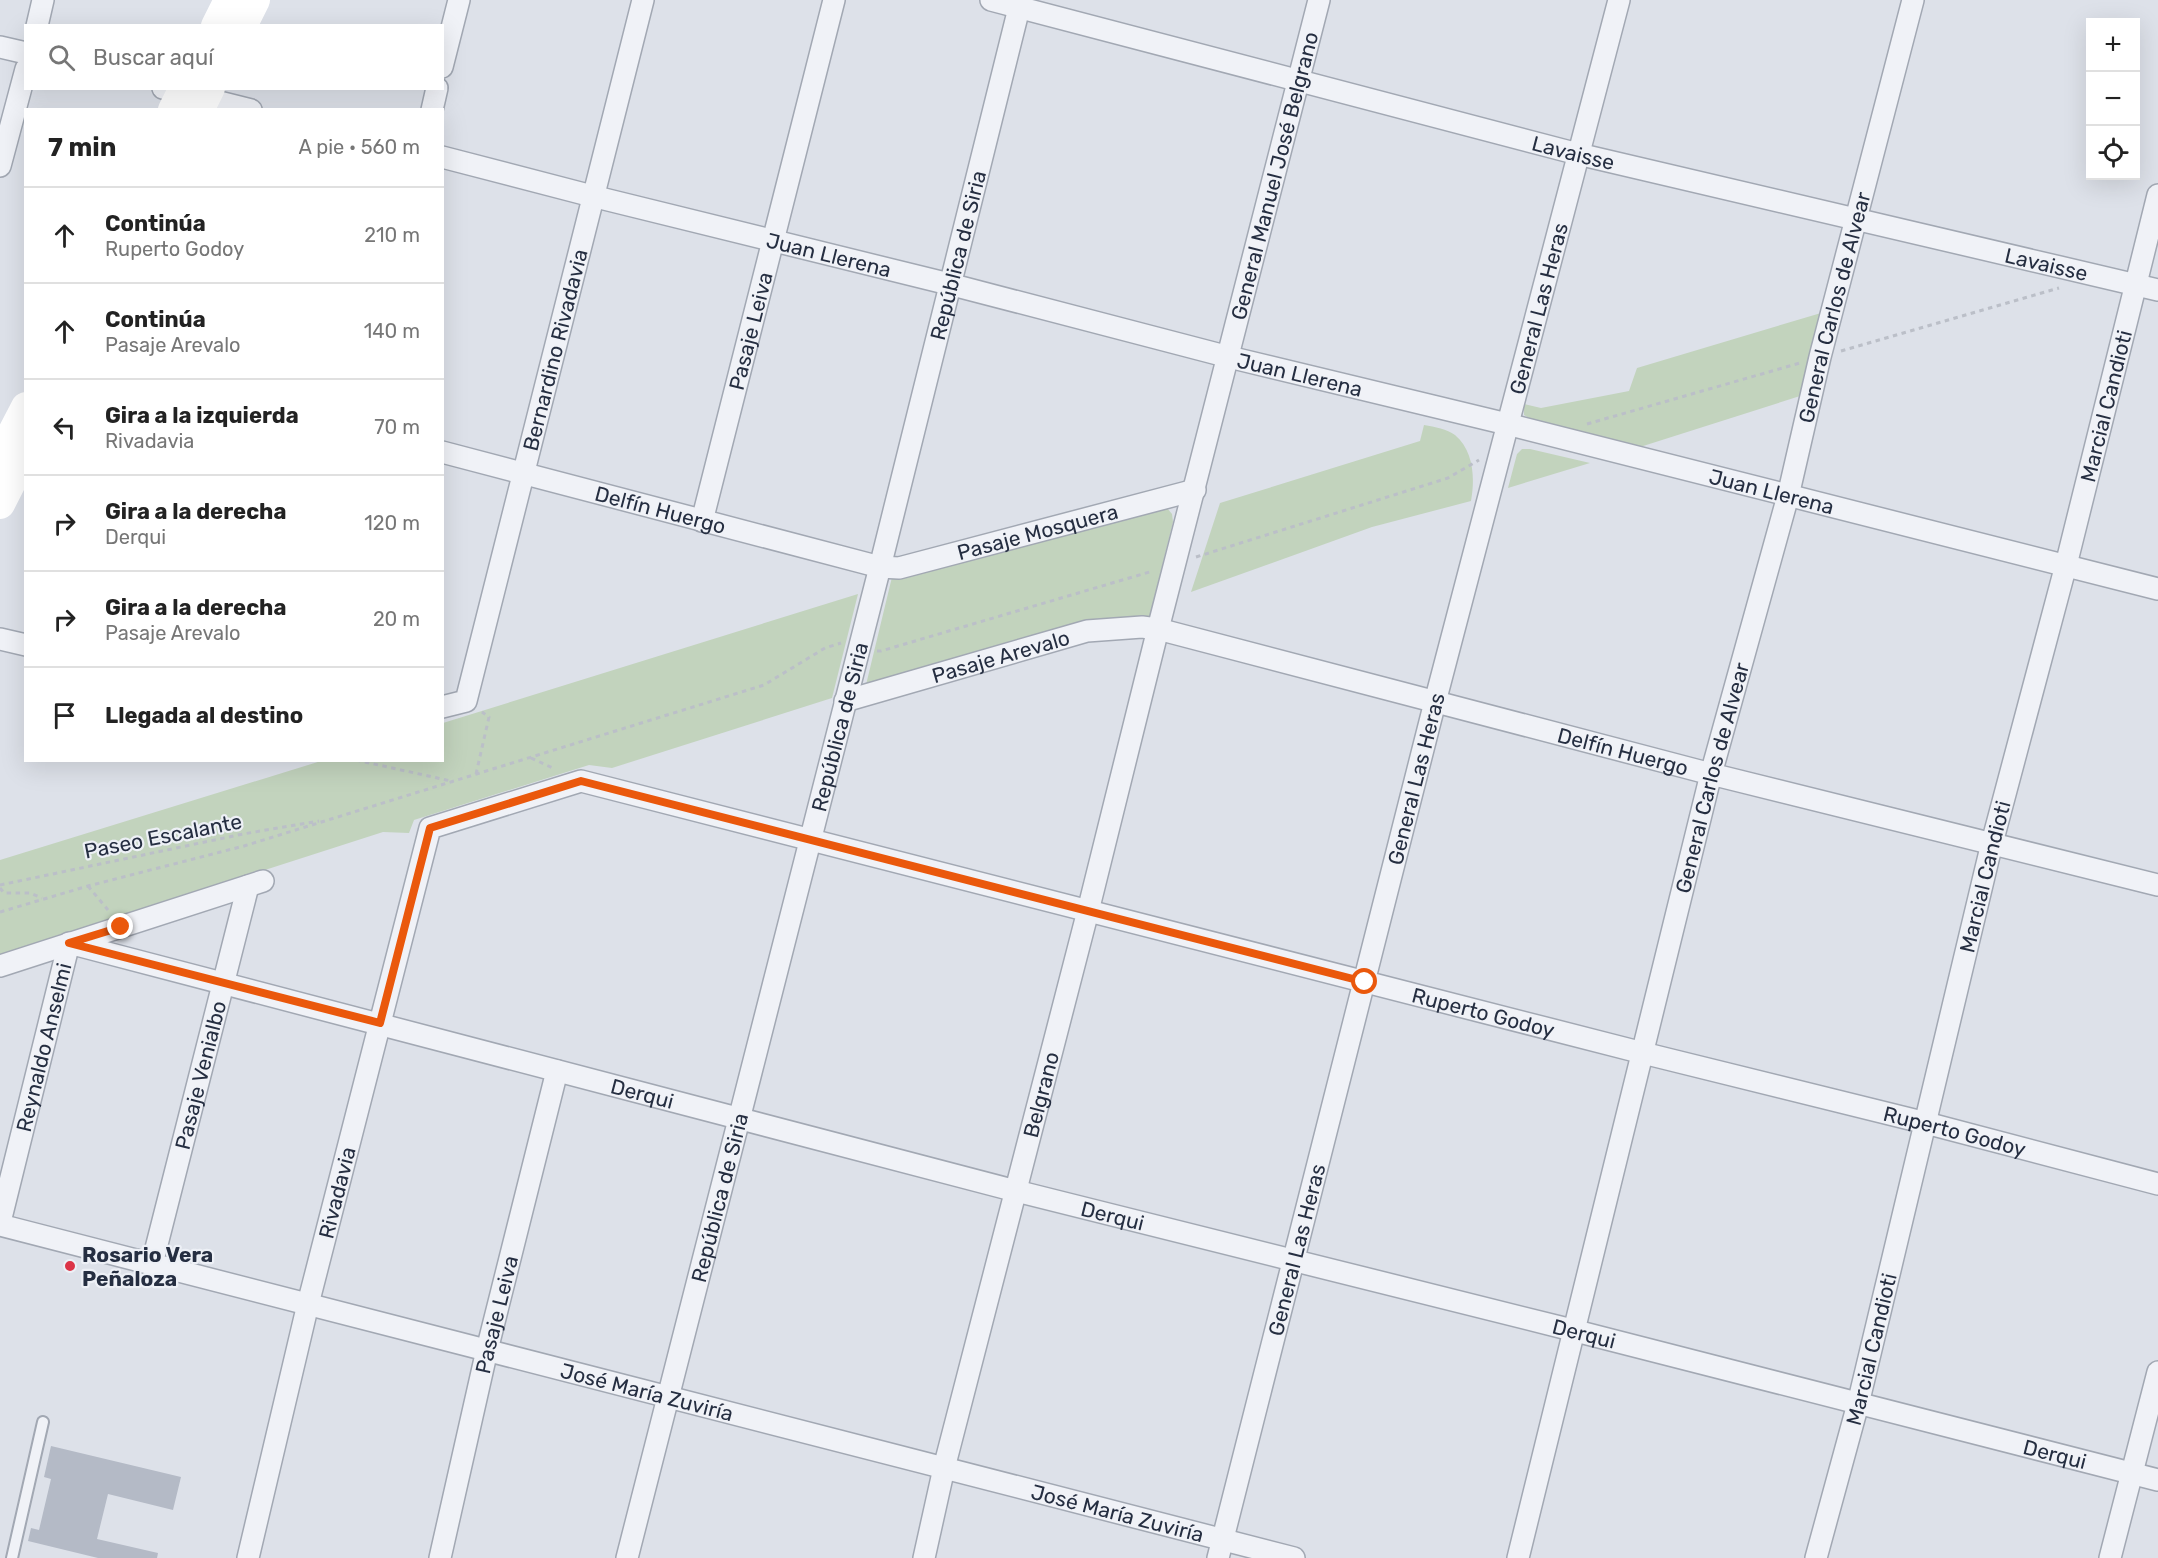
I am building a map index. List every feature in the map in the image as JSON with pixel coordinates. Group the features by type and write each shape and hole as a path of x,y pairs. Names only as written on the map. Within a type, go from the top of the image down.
{"main road":[{"path":"217,24 229,0"},
{"path":"243,24 255,0"},
{"path":"0,504 24,414"}],"street":[{"path":"37,24 43,0"},
{"path":"444,60 459,0"},
{"name":"Bernardino Rivadavia","path":"466,701 643,0"},
{"name":"Pasaje Leiva","path":"702,521 834,0"},
{"name":"Lavaisse","path":"991,0 1020,4 1299,82 1578,154 2158,290"},
{"name":"General Manuel José Belgrano","path":"1158,629 1319,0"},
{"name":"General Las Heras","path":"1221,1549 1435,702 1619,0"},
{"name":"General Carlos de Alvear","path":"1518,1558 1572,1330 1711,774 1788,496 1820,357 1913,0"},
{"name":"República de Siria","path":"627,1558 880,567 1020,4"},
{"path":"0,47 24,53"},
{"path":"0,166 24,76"},
{"path":"432,108 437,90"},
{"path":"188,97 241,108"},
{"name":"Juan Llerena","path":"444,158 1229,357 1507,424 2158,589"},
{"name":"Marcial Candioti","path":"1816,1558 1858,1404 1992,843 2066,565 2158,195"},
{"name":"Delfín Huergo","path":"444,452 880,567"},
{"name":"Pasaje Mosquera","path":"880,567 899,568 1195,490"},
{"name":"Pasaje Arevalo","path":"844,701 1087,632 1142,627 1158,629"},
{"name":"Delfín Huergo","path":"1158,629 1711,774 2158,885"},
{"name":"Belgrano","path":"924,1558 944,1468 1088,911 1158,629"},
{"path":"0,639 24,645"},
{"path":"444,706 466,701"},
{"name":"Rivadavia","path":"248,1558 308,1304 430,828 581,781 809,839"},
{"name":"Ruperto Godoy","path":"809,839 2158,1184"},
{"name":"Pasaje Venialbo","path":"121,927 256,883 223,983 152,1264"},
{"path":"0,966 121,927"},
{"name":"Derqui","path":"69,943 1016,1191 2158,1480"},
{"name":"Reynaldo Anselmi","path":"0,1223 69,943"},
{"name":"Pasaje Leiva","path":"440,1558 487,1350 557,1071"},
{"name":"José María Zuviría","path":"0,1223 944,1468 1221,1549 1294,1558"},
{"path":"2109,1558 2158,1372"}],"lane":[{"path":"12,1558 43,1422"}],"path":[{"path":"1582,425 2065,286"},
{"path":"0,912 88,886 244,846 764,685 825,648 841,643 881,651 1448,478 1501,448"},
{"path":"466,701 489,717 476,774"},
{"path":"365,762 453,781"},
{"name":"Paseo Escalante","path":"0,886 243,834 332,819"},
{"path":"0,886 4,893 30,893 44,899"},
{"path":"88,886 121,927"}],"green space":[{"path":"1821,313 1800,396 1640,447 1534,421 1524,415 1524,404 1541,408 1629,391 1637,368"},
{"path":"1424,425 1452,433 1466,449 1473,475 1471,501 1372,527 1191,592 1220,503 1420,441"},
{"path":"1522,449 1590,463 1508,488 1517,454"},
{"path":"1167,508 1172,514 1173,522 1149,619 865,689 892,577"},
{"path":"858,594 832,698 612,768 589,765 414,820 409,833 383,832 0,955 0,860 318,762 444,762 444,723"}],"building":[{"path":"51,1446 181,1477 173,1510 108,1494 97,1539 158,1553 157,1558 98,1558 28,1541 31,1528 39,1530 51,1479 44,1477"}],"place":[{"name":"Rosario Vera Peñaloza","path":"70,1266"}],"route":[{"path":"121,927 69,943 380,1023 430,828 581,781 1365,982"}]}
